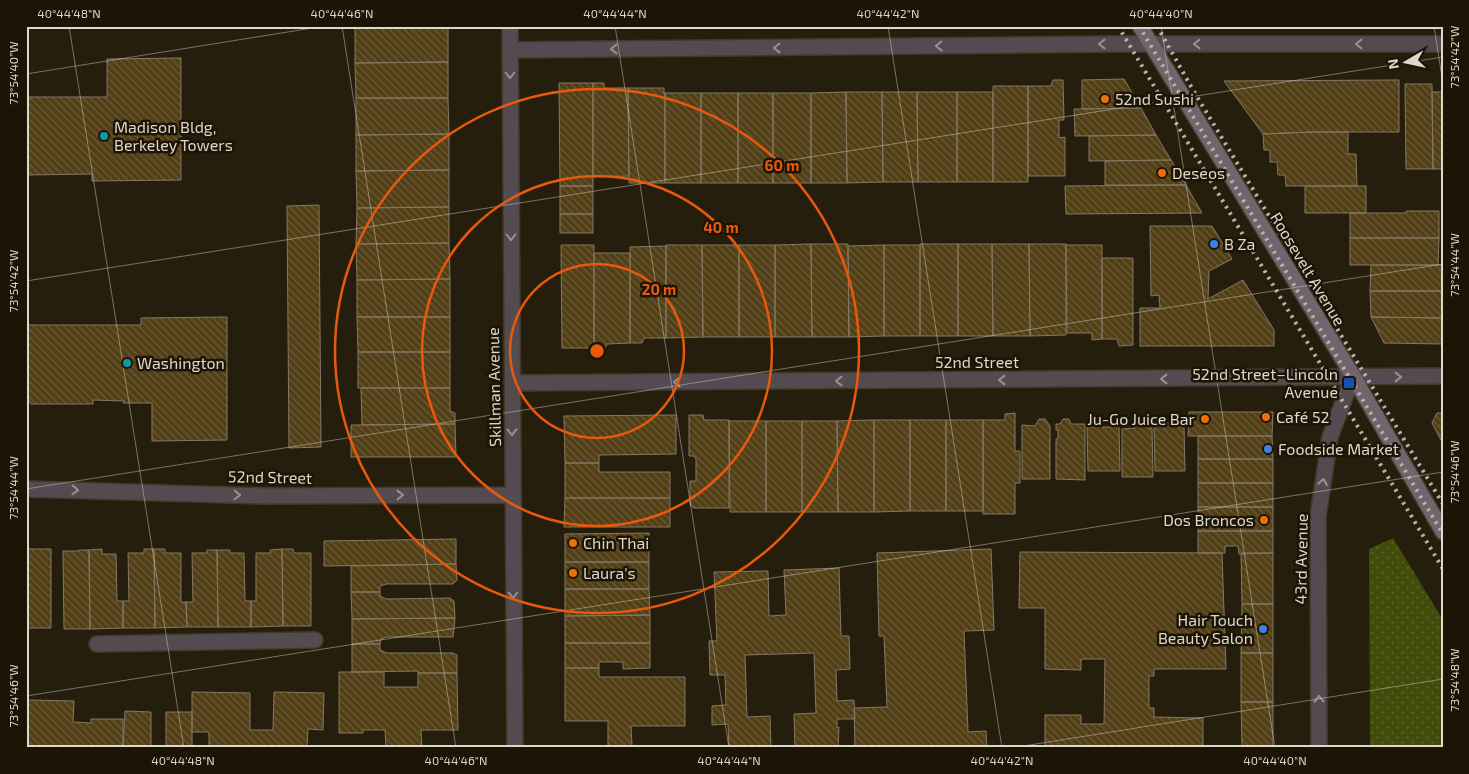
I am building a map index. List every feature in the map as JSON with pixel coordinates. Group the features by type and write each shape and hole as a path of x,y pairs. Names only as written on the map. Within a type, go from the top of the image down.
{"main road":[{"name":"Roosevelt Avenue","path":"1140,26 1353,376 1443,532"}],"street":[{"name":"Skillman Avenue","path":"510,26 514,748"},
{"path":"510,50 1150,44 1443,44"},
{"name":"43rd Avenue","path":"1319,748 1318,516 1330,437 1353,376"},
{"name":"52nd Street","path":"512,383 1443,376"},
{"name":"52nd Street","path":"26,489 265,496 513,495"},
{"path":"97,644 315,640"}],"green space":[{"path":"1393,538 1443,620 1443,748 1370,748 1369,549"}],"building":[{"path":"355,26 448,26 448,62 355,63"},
{"name":"Madison Bldg, Berkeley Towers","path":"181,58 181,180 92,181 92,174 26,175 26,97 107,97 107,59"},
{"path":"448,62 448,98 356,98 355,63"},
{"path":"1124,79 1141,108 1082,109 1082,80"},
{"path":"1053,80 1063,80 1064,120 1059,120 1059,138 1065,137 1065,176 1028,176 1028,86 1051,86"},
{"path":"1399,80 1399,132 1263,134 1224,81"},
{"path":"559,83 593,83 593,186 560,186"},
{"path":"593,83 604,83 606,88 628,88 629,176 593,177"},
{"path":"1405,84 1432,84 1433,169 1406,169"},
{"path":"993,86 1028,86 1028,182 993,182"},
{"path":"628,88 664,88 665,183 629,183"},
{"path":"846,92 847,183 811,183 811,93"},
{"path":"846,92 882,92 883,182 847,183"},
{"path":"882,92 917,92 918,182 883,182"},
{"path":"917,92 957,92 957,182 918,182"},
{"path":"957,92 993,92 993,182 957,182"},
{"path":"1432,92 1443,92 1443,169 1433,169"},
{"path":"665,93 701,93 701,183 665,183"},
{"path":"701,93 738,93 738,183 701,183"},
{"path":"738,93 773,93 773,183 738,183"},
{"path":"773,93 811,93 811,183 773,183"},
{"path":"356,98 448,98 449,134 356,135"},
{"path":"1141,108 1156,135 1075,136 1074,109"},
{"path":"1348,132 1348,154 1356,154 1357,186 1286,186 1285,175 1278,175 1277,162 1270,162 1270,150 1264,150 1263,134"},
{"path":"449,134 449,170 356,171 356,135"},
{"path":"1156,135 1171,160 1089,161 1089,136"},
{"path":"1171,160 1186,185 1105,185 1105,161"},
{"path":"449,170 449,207 357,208 356,171"},
{"path":"1186,185 1202,213 1066,214 1065,186"},
{"path":"560,186 593,186 593,214 560,214"},
{"path":"1305,186 1366,186 1366,213 1305,213"},
{"path":"319,205 321,447 289,448 287,206"},
{"path":"449,207 449,243 356,244 357,208"},
{"path":"1406,211 1439,211 1439,238 1350,238 1350,213 1406,213"},
{"path":"560,214 593,214 593,233 560,233"},
{"path":"1150,226 1212,226 1232,259 1209,271 1208,299 1243,280 1274,330 1274,346 1140,346 1140,308 1160,308 1159,295 1151,296"},
{"path":"1350,238 1439,238 1438,265 1350,265"},
{"path":"449,243 450,279 357,280 356,244"},
{"path":"811,244 812,337 775,337 775,245"},
{"path":"811,244 848,244 849,337 812,337"},
{"path":"920,244 958,244 958,336 920,336"},
{"path":"958,244 992,244 993,336 958,336"},
{"path":"992,244 1029,244 1030,336 993,336"},
{"path":"1029,244 1066,244 1066,335 1030,336"},
{"path":"561,245 594,245 594,348 562,348"},
{"path":"666,245 702,245 703,337 666,338"},
{"path":"702,245 739,245 739,337 703,337"},
{"path":"739,245 775,245 775,337 739,337"},
{"path":"884,245 884,336 849,337 848,246"},
{"path":"884,245 920,245 920,336 884,336"},
{"path":"1066,245 1102,245 1102,339 1092,340 1092,333 1067,333"},
{"path":"666,246 666,338 644,338 642,343 630,343 630,247"},
{"path":"594,253 630,253 630,343 607,344 605,348 594,348"},
{"path":"1102,258 1133,258 1133,345 1119,346 1117,339 1102,339"},
{"path":"1371,265 1443,265 1443,291 1370,291"},
{"path":"450,279 450,317 357,317 357,280"},
{"path":"1370,291 1443,291 1443,318 1371,317"},
{"name":"Washington","path":"227,317 227,440 152,441 152,403 93,400 93,404 31,404 26,402 26,325 141,325 141,318"},
{"path":"357,317 450,317 450,352 358,352"},
{"path":"1371,317 1443,318 1443,344 1384,343"},
{"path":"358,352 450,352 450,388 358,388"},
{"path":"361,388 450,388 450,411 455,413 455,424 362,425"},
{"path":"1189,412 1273,412 1272,436 1188,436"},
{"path":"1015,413 1015,451 1020,451 1020,483 1015,483 1015,514 983,514 983,420 1005,420 1005,414"},
{"path":"1437,413 1443,413 1443,444 1432,423"},
{"path":"676,415 676,454 599,455 599,463 565,463 564,416"},
{"path":"689,415 703,415 704,420 729,420 729,508 694,508 690,505 690,481 696,481 696,459 694,456 689,456"},
{"path":"1039,419 1045,419 1050,426 1050,479 1022,479 1022,425 1035,426"},
{"path":"1063,419 1069,419 1071,424 1085,424 1085,480 1056,479 1056,439 1058,439 1058,430 1056,430 1056,424 1060,424"},
{"path":"874,420 874,512 838,512 837,421"},
{"path":"874,420 910,420 910,511 874,512"},
{"path":"910,420 946,420 946,511 910,511"},
{"path":"946,420 983,420 983,511 946,511"},
{"path":"729,421 766,421 766,512 730,512"},
{"path":"766,421 802,421 802,512 766,512"},
{"path":"802,421 837,421 838,512 802,512"},
{"path":"1145,423 1147,428 1152,428 1153,477 1122,477 1122,429 1135,428 1135,425"},
{"path":"1165,423 1184,427 1185,471 1155,471 1154,427"},
{"path":"455,424 456,457 351,457 351,425"},
{"path":"1087,427 1119,427 1120,471 1088,471"},
{"path":"1198,436 1272,436 1273,459 1198,459"},
{"path":"1198,459 1273,459 1273,483 1198,483"},
{"path":"565,463 599,463 599,472 670,472 670,498 565,498"},
{"path":"1198,483 1273,483 1273,507 1198,507"},
{"path":"565,498 670,498 670,527 564,527"},
{"path":"1198,507 1273,507 1273,531 1198,531"},
{"path":"1198,531 1273,531 1273,553 1239,554 1238,546 1225,546 1225,553 1198,553"},
{"path":"649,533 649,562 565,562 565,534"},
{"path":"456,539 456,564 324,566 324,541"},
{"path":"26,549 51,549 51,628 26,628"},
{"path":"102,549 102,554 116,554 117,601 123,601 123,628 90,629 89,550"},
{"path":"144,549 154,549 155,628 123,628 123,601 129,601 128,553 144,553"},
{"path":"154,549 165,549 165,553 181,553 181,602 186,602 187,627 155,628"},
{"path":"282,549 283,626 251,627 251,601 256,601 256,553 271,553 270,550"},
{"path":"282,549 293,549 294,553 311,553 311,626 283,626"},
{"path":"991,549 994,630 964,631 968,732 986,731 987,748 855,748 854,708 887,707 884,636 879,636 877,553"},
{"path":"89,550 90,629 64,629 63,551"},
{"path":"207,550 217,550 218,627 187,627 186,602 193,602 192,553 207,553"},
{"path":"217,550 230,550 230,553 244,553 245,601 251,601 251,627 218,627"},
{"path":"1020,552 1222,553 1226,669 1154,669 1154,676 1149,676 1149,708 1154,708 1154,717 1203,718 1203,748 1045,748 1045,715 1081,715 1081,724 1104,724 1105,659 1081,659 1081,670 1045,669 1045,608 1019,608"},
{"path":"1241,553 1273,553 1273,604 1242,604"},
{"path":"565,562 649,562 649,589 565,589"},
{"path":"456,564 457,580 453,584 386,584 380,586 380,592 351,592 351,566"},
{"path":"839,568 841,636 849,636 850,669 836,670 837,701 854,700 855,719 837,719 837,728 839,727 838,748 795,748 794,714 816,713 814,653 745,655 747,717 770,716 771,748 729,748 728,724 712,725 712,706 726,705 725,675 710,675 709,641 717,641 714,572 768,571 769,616 786,615 784,570"},
{"path":"565,589 649,589 650,615 565,616"},
{"path":"351,592 380,592 380,596 386,599 450,598 454,601 455,618 352,619"},
{"path":"1242,604 1273,604 1273,653 1241,653"},
{"path":"650,615 650,643 565,643 565,616"},
{"path":"455,618 453,637 387,637 381,639 380,644 352,644 352,619"},
{"path":"565,643 650,643 650,668 623,669 623,662 599,662 599,668 565,668"},
{"path":"352,644 380,644 380,650 387,653 453,653 457,655 457,673 418,673 418,671 352,672"},
{"path":"1241,653 1273,653 1273,702 1241,702"},
{"path":"565,668 599,668 599,677 685,677 685,726 631,726 632,746 687,746 687,748 608,748 608,721 565,721"},
{"path":"339,672 384,672 384,687 418,687 418,673 457,673 458,730 421,730 422,748 386,748 385,730 363,730 363,733 339,733"},
{"path":"192,692 250,693 250,730 273,730 274,692 324,693 323,730 308,729 307,748 209,748 209,732 192,732"},
{"path":"26,700 74,701 73,722 91,723 91,719 123,719 123,748 26,748"},
{"path":"1241,702 1273,702 1273,748 1242,748"},
{"path":"125,711 151,712 151,748 123,748"},
{"path":"166,712 192,712 192,748 166,748"}],"railway":[{"path":"1118,26 1443,569"},
{"path":"1139,26 1443,534"},
{"path":"1157,26 1193,90 1443,504"}],"place":[{"name":"52nd Sushi","path":"1105,99"},
{"name":"Madison Bldg, Berkeley Towers","path":"104,136"},
{"name":"Deseos","path":"1162,173"},
{"name":"B Za","path":"1214,244"},
{"name":"Washington","path":"127,363"},
{"name":"52nd Street–Lincoln Avenue","path":"1349,383"},
{"name":"Café 52","path":"1266,417"},
{"name":"Ju-Go Juice Bar","path":"1205,419"},
{"name":"Foodside Market","path":"1268,449"},
{"name":"Dos Broncos","path":"1264,520"},
{"name":"Chin Thai","path":"573,543"},
{"name":"Laura's","path":"573,573"},
{"name":"Hair Touch Beauty Salon","path":"1263,629"}]}
